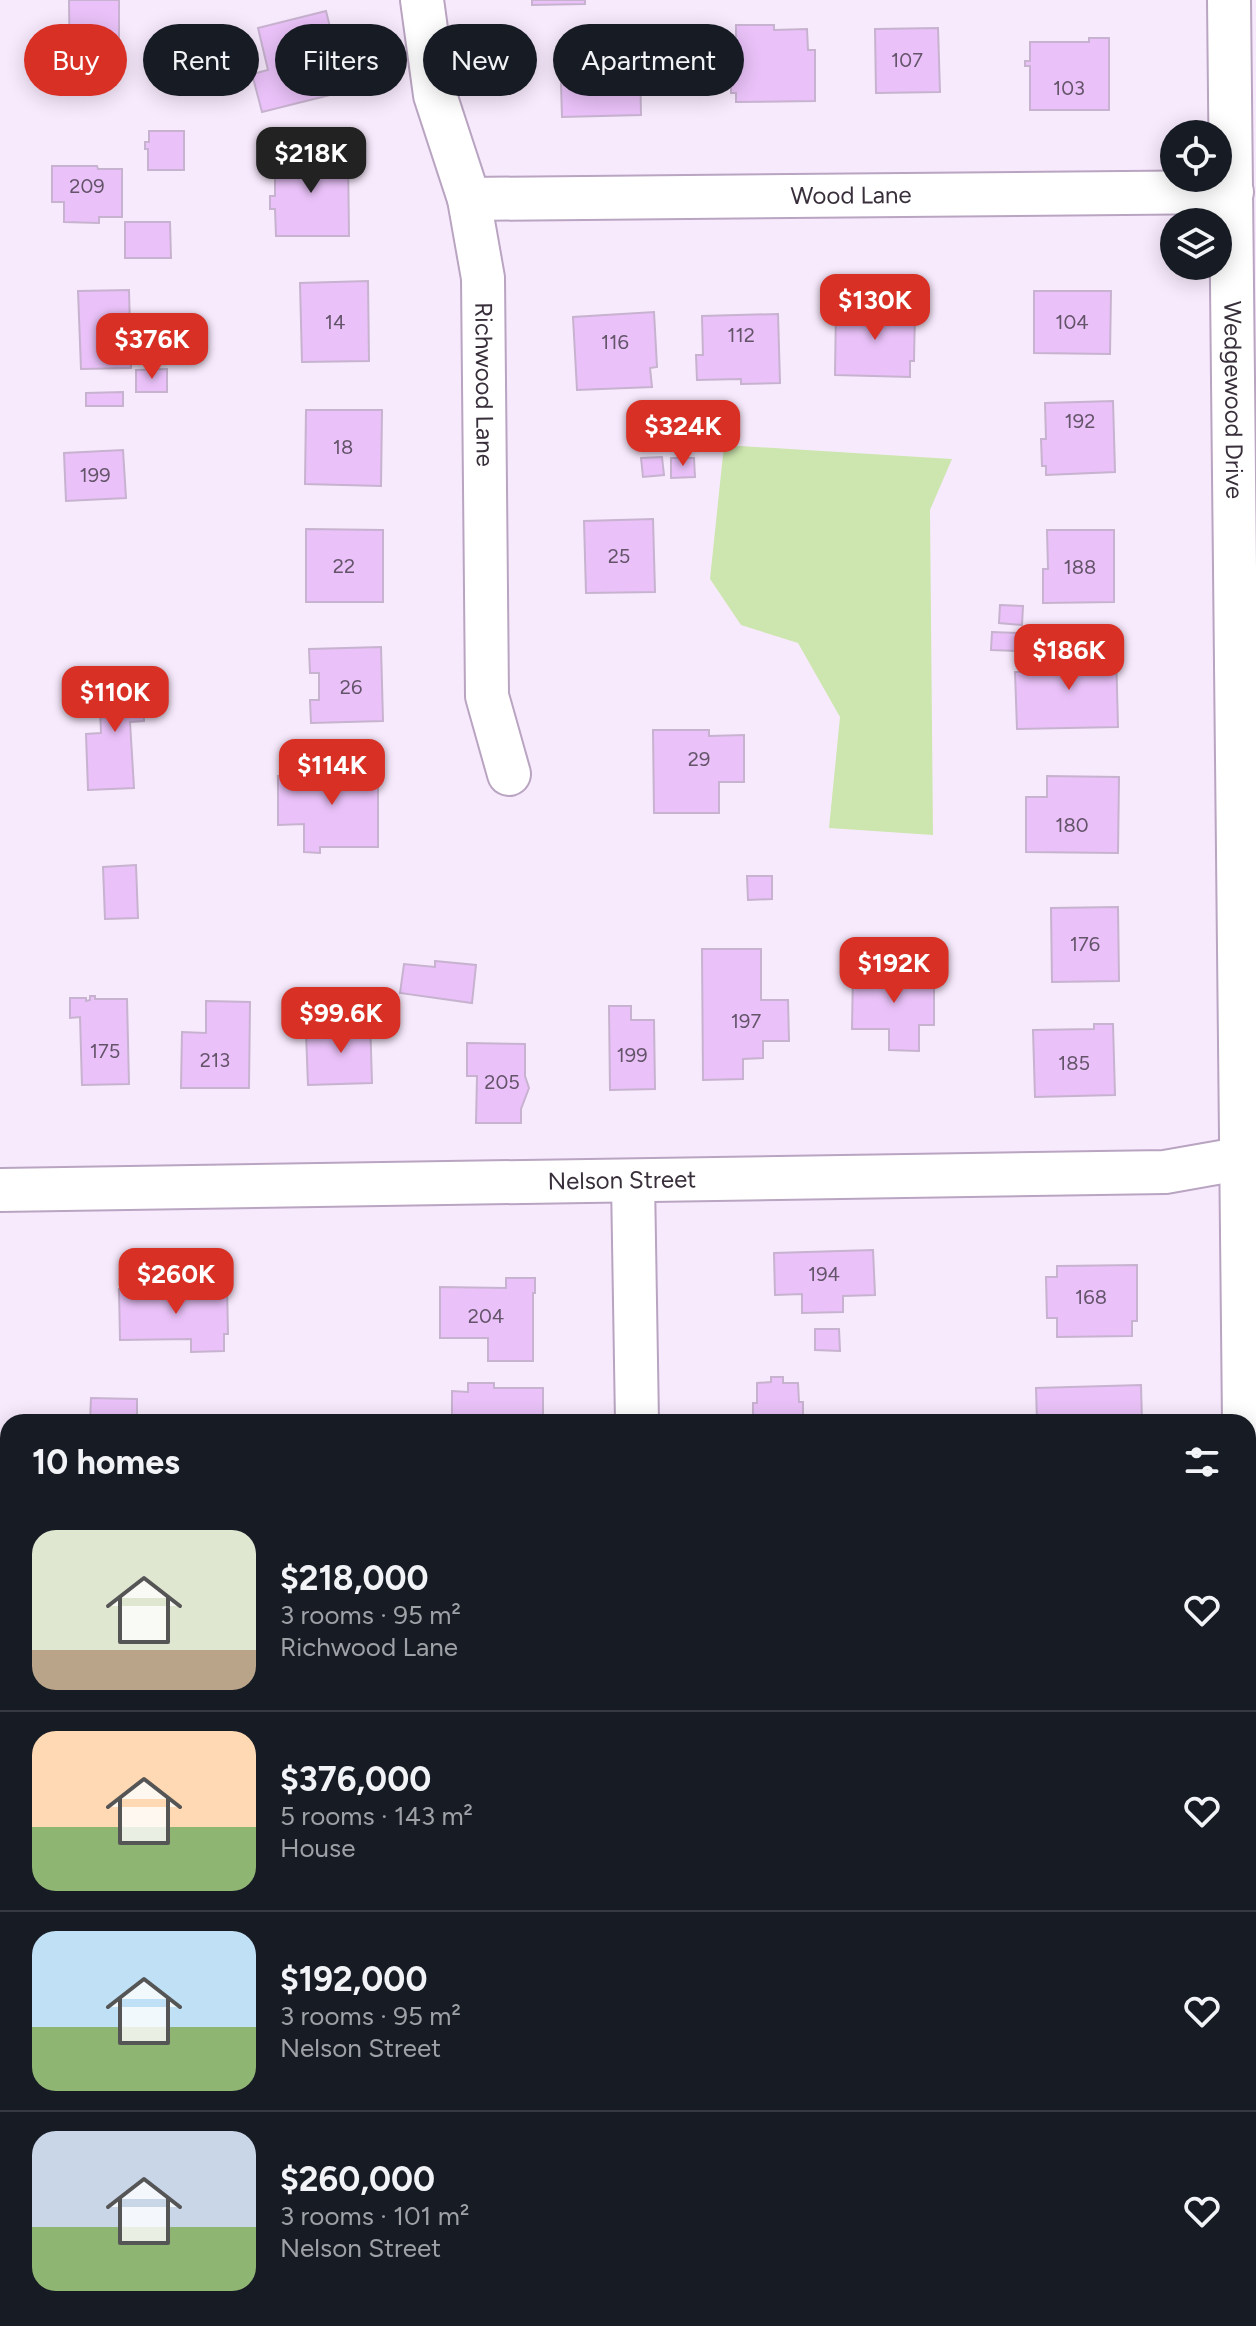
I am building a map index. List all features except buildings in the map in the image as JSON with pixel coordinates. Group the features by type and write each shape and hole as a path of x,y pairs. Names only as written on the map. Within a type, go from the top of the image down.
{"street":[{"name":"Richwood Lane","path":"422,0 435,95 469,199 483,278 487,696 509,774"},
{"name":"Wedgewood Drive","path":"1229,0 1231,120"},
{"name":"Wood Lane","path":"469,199 1232,192"},
{"name":"Wedgewood Drive","path":"1232,192 1248,1157 1244,1414"},
{"name":"Nelson Street","path":"0,1190 1165,1172 1248,1157"},
{"path":"633,1181 637,1414"}],"green space":[{"path":"724,445 952,459 930,510 933,835 829,828 840,717 798,643 741,625 710,579"}]}
